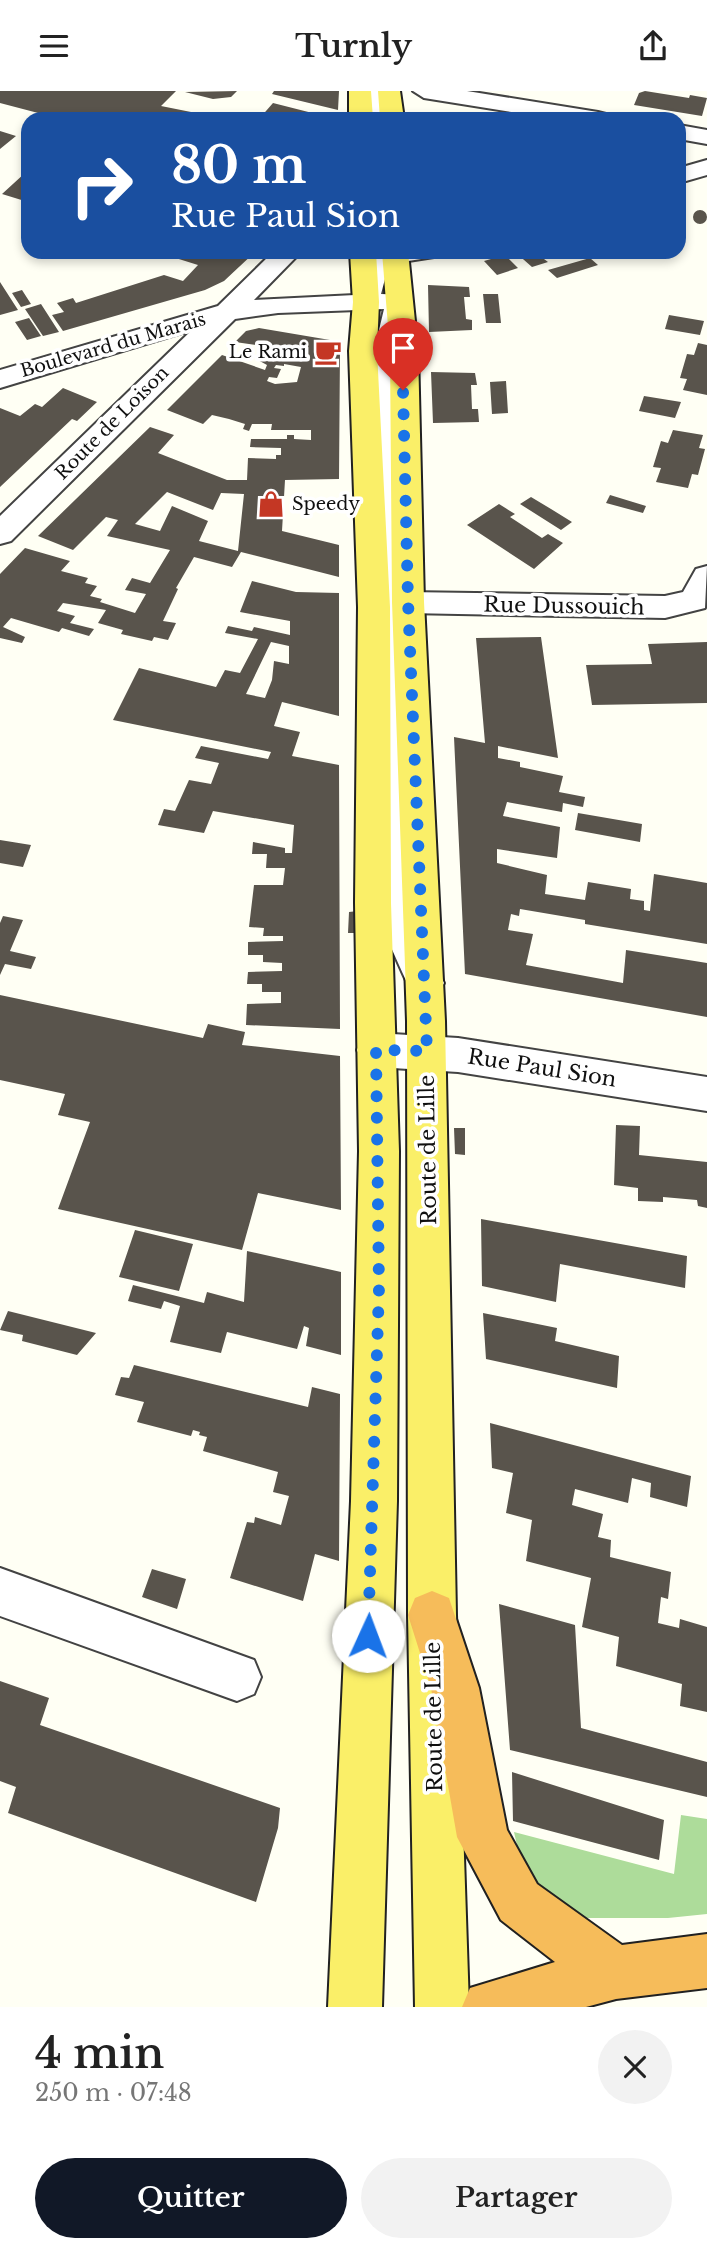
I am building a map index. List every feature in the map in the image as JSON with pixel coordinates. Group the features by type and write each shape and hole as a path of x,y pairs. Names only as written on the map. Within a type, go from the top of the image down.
{"highway":[{"path":"432,1615 456,1688 483,1837 519,1902 537,1918 616,1972"},
{"path":"489,2007 616,1972 707,1961"}],"main road":[{"path":"360,91 361,112"},
{"path":"389,91 391,112"},
{"path":"355,2007 379,1302 374,607 363,351 366,302 363,259"},
{"name":"Route de Lille","path":"391,259 399,301 404,358 408,601 427,1051 432,1615 442,2007"}],"street":[{"path":"376,91 376,112"},
{"path":"425,91 591,112"},
{"path":"686,133 707,137"},
{"path":"686,174 707,167"},
{"name":"Route de Loison","path":"0,534 281,259"},
{"path":"366,302 388,259"},
{"path":"225,312 278,305 399,301 385,364 399,925 425,983"},
{"name":"Boulevard du Marais","path":"0,379 225,312"},
{"path":"118,343 140,348 169,367"},
{"name":"Rue Dussouich","path":"408,601 665,607 703,598"},
{"name":"Rue Paul Sion","path":"376,1050 427,1051 707,1094"},
{"path":"0,1593 237,1677"}],"green space":[{"path":"681,1815 707,1819 707,1914 668,1918 582,1918 548,1901 523,1872 514,1832 674,1874"}],"building":[{"path":"0,91 176,91 161,106 191,112 34,112 0,103"},
{"path":"237,91 231,97 213,99 185,92"},
{"path":"274,91 339,91 338,110 272,94"},
{"path":"645,91 707,98 702,116 634,105 639,93"},
{"path":"273,103 308,112 265,112"},
{"path":"0,131 16,136 0,149"},
{"path":"21,177 21,200 2,194"},
{"path":"700,210 705,212 705,222 700,224 695,222 693,217 695,212"},
{"path":"179,259 248,259 224,281 205,290 63,331 52,315 64,312 57,303 73,298 76,303 164,275 183,281 198,265"},
{"path":"509,259 518,268 497,275 484,261"},
{"path":"523,259 544,259 548,262 532,267"},
{"path":"586,259 591,259 598,265 557,278 548,270"},
{"path":"0,282 18,310 0,315"},
{"path":"428,285 469,287 470,297 464,297 466,319 472,320 472,330 429,332"},
{"path":"22,290 31,304 21,307 12,293"},
{"path":"483,294 498,294 501,323 486,323"},
{"path":"41,304 59,332 43,336 25,309"},
{"path":"669,315 704,321 700,335 665,329"},
{"path":"29,318 41,336 27,340 15,322"},
{"path":"259,328 330,340 340,348 339,479 285,480 282,531 339,545 339,577 241,552 232,567 194,557 176,588 178,589 163,621 176,623 168,640 154,637 152,641 121,634 123,630 98,623 106,610 63,603 57,611 75,616 70,623 94,629 89,636 62,628 59,632 11,618 3,627 25,637 22,643 0,638 0,574 25,548 70,561 61,571 88,578 85,583 97,586 90,596 135,613 146,594 125,590 132,578 150,583 170,550 107,536 118,520 106,517 73,550 38,536 150,427 174,435 158,453 227,480 247,480 248,458 276,459 276,455 281,455 281,448 250,447 251,439 287,439 287,435 294,435 294,439 311,440 311,430 271,430 272,424 252,424 249,431 243,429 245,424 229,419 212,415 203,424 167,410 222,355 265,370 267,365 256,359 262,346 235,342 246,331","holes":["284,364 301,367 297,382 275,384 267,381 269,377 277,378 281,369 274,368","167,492 213,510 221,493 244,494 238,551 199,541 208,521 172,506 160,531 135,524"]},
{"path":"698,343 707,345 707,395 683,390 687,379 680,378 687,354 694,355"},
{"path":"431,372 475,373 477,385 471,385 472,409 478,409 479,422 433,423"},
{"path":"506,381 508,413 492,414 490,382"},
{"path":"63,388 97,402 77,421 72,419 0,487 0,408 20,416 35,404 42,407"},
{"path":"644,396 681,402 675,418 639,411"},
{"path":"673,430 703,435 699,448 705,449 698,475 692,474 688,488 656,482 661,468 653,467 661,441 668,443"},
{"path":"610,495 646,506 643,513 606,503"},
{"path":"531,497 572,522 561,530 520,504"},
{"path":"499,504 515,514 510,517 542,538 548,534 563,543 534,569 467,525"},
{"path":"252,581 296,592 339,593 339,716 282,702 274,726 300,732 292,756 339,765 340,1029 246,1025 247,1004 281,1003 281,992 262,992 262,984 247,984 248,972 282,971 282,963 263,962 263,955 248,955 248,942 283,941 283,936 263,936 264,928 249,927 254,885 283,885 285,868 266,868 267,854 252,854 253,842 285,848 285,853 292,853 294,825 213,811 204,833 158,825 164,809 175,811 189,780 211,784 219,763 195,758 201,746 268,759 271,752 113,720 139,668 216,687 225,670 240,673 258,639 225,633 228,626 252,631 254,627 290,635 290,621 240,612","holes":["271,642 289,646 289,664 274,661 272,680 265,698 246,694"]},
{"path":"541,637 558,758 498,746 498,758 520,762 520,767 563,776 559,792 585,797 583,807 563,803 562,812 507,802 503,816 560,827 557,858 497,849 497,863 547,875 545,894 585,900 588,882 631,889 630,899 644,901 644,910 650,911 654,874 707,883 707,944 585,924 585,920 520,909 519,916 511,914 508,930 533,934 526,965 623,983 626,950 707,963 707,1017 465,974 454,737 485,743 476,638"},
{"path":"707,642 707,703 592,705 586,665 652,664 648,644"},
{"path":"578,813 642,824 640,842 575,830"},
{"path":"0,840 31,845 23,867 0,863"},
{"path":"358,911 358,933 348,933 349,912"},
{"path":"3,916 23,920 10,951 36,957 31,969 5,964 0,975 0,923"},
{"path":"0,995 203,1038 208,1024 245,1032 242,1045 340,1056 341,1210 258,1193 242,1250 58,1209 90,1122 58,1115 65,1094 0,1080"},
{"path":"616,1125 640,1126 639,1155 707,1162 707,1208 698,1206 697,1200 663,1197 663,1202 638,1201 638,1188 614,1185"},
{"path":"454,1128 465,1128 465,1155 455,1154"},
{"path":"481,1219 687,1256 685,1288 560,1264 556,1302 482,1286"},
{"path":"135,1230 193,1244 179,1291 119,1277"},
{"path":"247,1251 341,1272 341,1355 306,1346 309,1328 304,1326 297,1349 227,1332 221,1353 170,1342 180,1306 164,1301 161,1309 128,1301 133,1285 204,1303 207,1292 244,1302"},
{"path":"8,1311 96,1333 77,1355 22,1341 23,1335 0,1330"},
{"path":"483,1313 557,1328 555,1341 619,1356 617,1388 486,1359"},
{"path":"134,1365 308,1407 312,1387 340,1394 339,1561 315,1554 303,1601 230,1578 247,1522 254,1523 255,1517 281,1525 289,1496 273,1492 278,1472 203,1451 207,1437 199,1435 200,1432 193,1430 191,1436 137,1422 144,1402 115,1395 121,1377 129,1378"},
{"path":"490,1423 691,1476 687,1507 650,1497 651,1483 632,1478 628,1503 575,1489 572,1505 603,1514 598,1537 611,1540 610,1557 671,1572 668,1599 661,1597 658,1623 679,1628 680,1619 707,1627 707,1712 680,1706 682,1684 616,1666 619,1637 582,1627 591,1578 526,1561 532,1520 506,1513 513,1473 492,1468"},
{"path":"152,1569 186,1579 177,1609 142,1597"},
{"path":"499,1604 575,1625 581,1728 707,1762 707,1797 510,1750"},
{"path":"0,1681 49,1698 40,1725 280,1808 278,1828 256,1902 8,1813 16,1787 0,1781"},
{"path":"512,1772 664,1820 659,1860 513,1821"}],"place":[{"name":"Le Rami","path":"328,352"},
{"name":"Speedy","path":"271,504"}],"route":[{"path":"368,1636 379,1288 376,1050 427,1051 408,601 403,390"}]}
